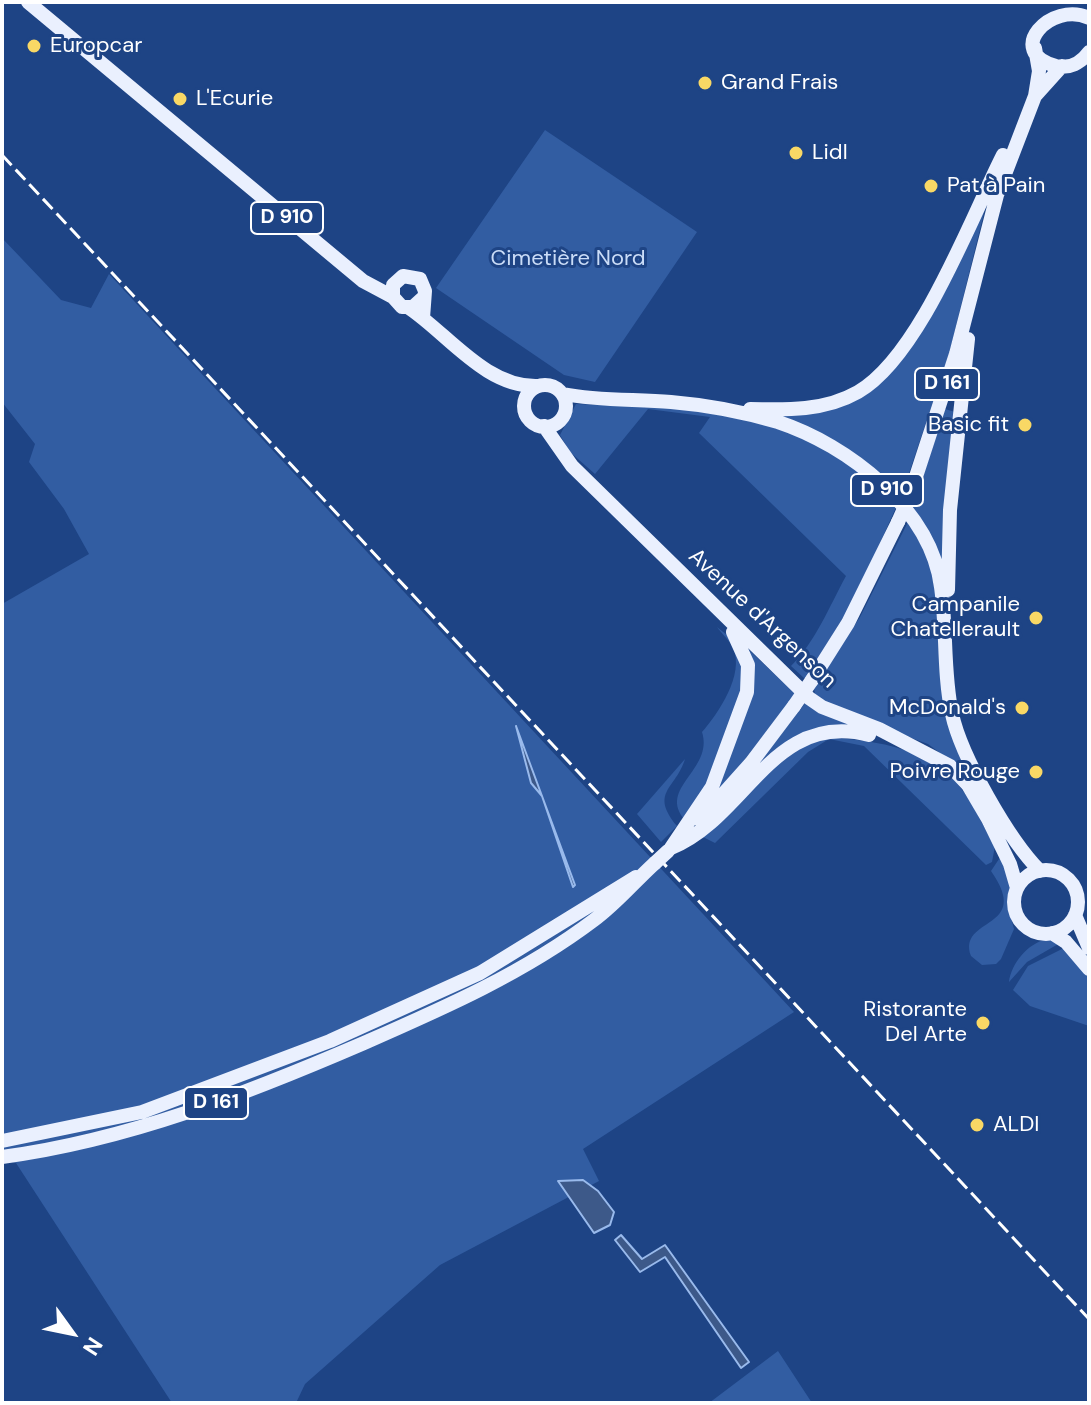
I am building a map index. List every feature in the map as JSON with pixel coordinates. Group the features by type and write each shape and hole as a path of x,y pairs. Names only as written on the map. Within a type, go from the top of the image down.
{"main road":[{"name":"D 910","path":"28,2 369,278 394,289"},
{"name":"D 910","path":"40,2 188,131"},
{"path":"1089,18 1077,7 1061,3 1048,8 1034,23 1035,48 1043,59 1062,66 1076,64 1089,52"},
{"name":"D 161","path":"2,1157 95,1140 160,1121 320,1062 408,1024 538,958 603,913 670,849 742,773 794,706 848,623 910,495 956,354 976,270 1015,143 1035,96 1039,71 1035,48"},
{"name":"D 161","path":"1035,96 1062,66"},
{"path":"710,407 786,410 818,407 857,393 872,382 913,332 1004,153 1015,143"},
{"path":"946,674 950,510 963,370 976,296 976,270"},
{"path":"423,318 424,285 417,277 403,276 394,289 399,305 409,308 452,346 497,375 523,385 552,386 563,394 566,405 563,416 555,424 544,426 531,421 524,406 497,375"},
{"path":"409,308 418,305 424,297"},
{"path":"524,406 527,396 538,386"},
{"name":"D 910","path":"563,394 710,407 776,422 829,444 860,464 893,496 922,535 938,573 946,674 953,717 964,751 1024,852 1040,871"},
{"name":"Avenue d'Argenson","path":"544,426 572,466 816,703 940,759 962,778 1004,848 1017,888"},
{"path":"670,849 712,787 749,683 741,645 705,597"},
{"path":"670,849 691,840 769,764 804,737 848,730 901,741"},
{"path":"1052,933 1069,923 1075,915 1077,899 1072,884 1054,871 1040,871 1023,880 1017,888 1014,904 1019,919 1035,932 1052,933 1066,942 1089,969"},
{"name":"D 161","path":"2,1141 142,1112 330,1041 480,973 552,933 622,884 641,876"},
{"path":"1075,915 1089,948"}],"green space":[{"name":"Cimetière Nord","path":"545,130 697,232 595,382 564,375 436,288"},
{"path":"986,205 949,354 900,500 882,480 775,418 875,385"},
{"path":"2,238 61,300 91,308 109,274 794,1012 583,1149 599,1181 440,1265 305,1384 296,1403 172,1403 16,1163 2,1160 2,604 89,554 64,509 29,462 35,444 2,402"},
{"path":"576,404 677,408 767,423 833,450 897,505 856,597 805,679 791,666 815,635 846,576 699,433 710,417 648,409 595,474 570,452 560,435"},
{"path":"945,409 955,412 945,564 939,568 911,514"},
{"path":"908,522 929,559 968,774 928,744 844,714 815,695 814,688 860,617"},
{"path":"717,627 736,644 743,662 743,684 730,734 685,820 678,809 681,788 695,768 704,745 702,732 728,693 735,670 733,648"},
{"path":"748,649 795,694 729,780 710,796 741,719"},
{"path":"806,702 861,727 839,726 804,735 776,756 733,797"},
{"path":"817,737 894,747 931,762 960,787 974,808 995,846 992,862 986,865 864,746 829,739 808,752 715,843 701,836 785,756"},
{"path":"685,759 665,798 669,815 677,826 661,842 637,814"},
{"path":"1001,856 1011,887 1008,907 1014,929 1001,959 996,964 982,965 971,956 970,943 974,934 999,914 1004,904 1002,890 991,871"},
{"path":"1047,939 1060,943 1027,962 1009,982 1013,968 1022,955 1033,945"},
{"path":"1064,948 1089,978 1089,1026 1030,1006 1013,990 1028,966"},
{"path":"778,1351 812,1403 709,1403"}],"shaded area":[{"path":"516,726 542,796 531,783"},
{"path":"542,797 575,885 573,887"},
{"path":"583,1180 598,1191 614,1212 610,1225 594,1233 558,1181"},
{"path":"621,1235 642,1259 665,1245 749,1362 741,1368 665,1257 640,1272 615,1240"}],"railway":[{"path":"2,155 1089,1319"}],"place":[{"name":"Europcar","path":"34,46"},
{"name":"Grand Frais","path":"705,83"},
{"name":"L'Ecurie","path":"180,99"},
{"name":"Lidl","path":"796,153"},
{"name":"Pat à Pain","path":"931,186"},
{"name":"Basic fit","path":"1025,425"},
{"name":"Campanile Chatellerault","path":"1036,618"},
{"name":"McDonald's","path":"1022,708"},
{"name":"Poivre Rouge","path":"1036,772"},
{"name":"Ristorante Del Arte","path":"983,1023"},
{"name":"ALDI","path":"977,1125"}]}
